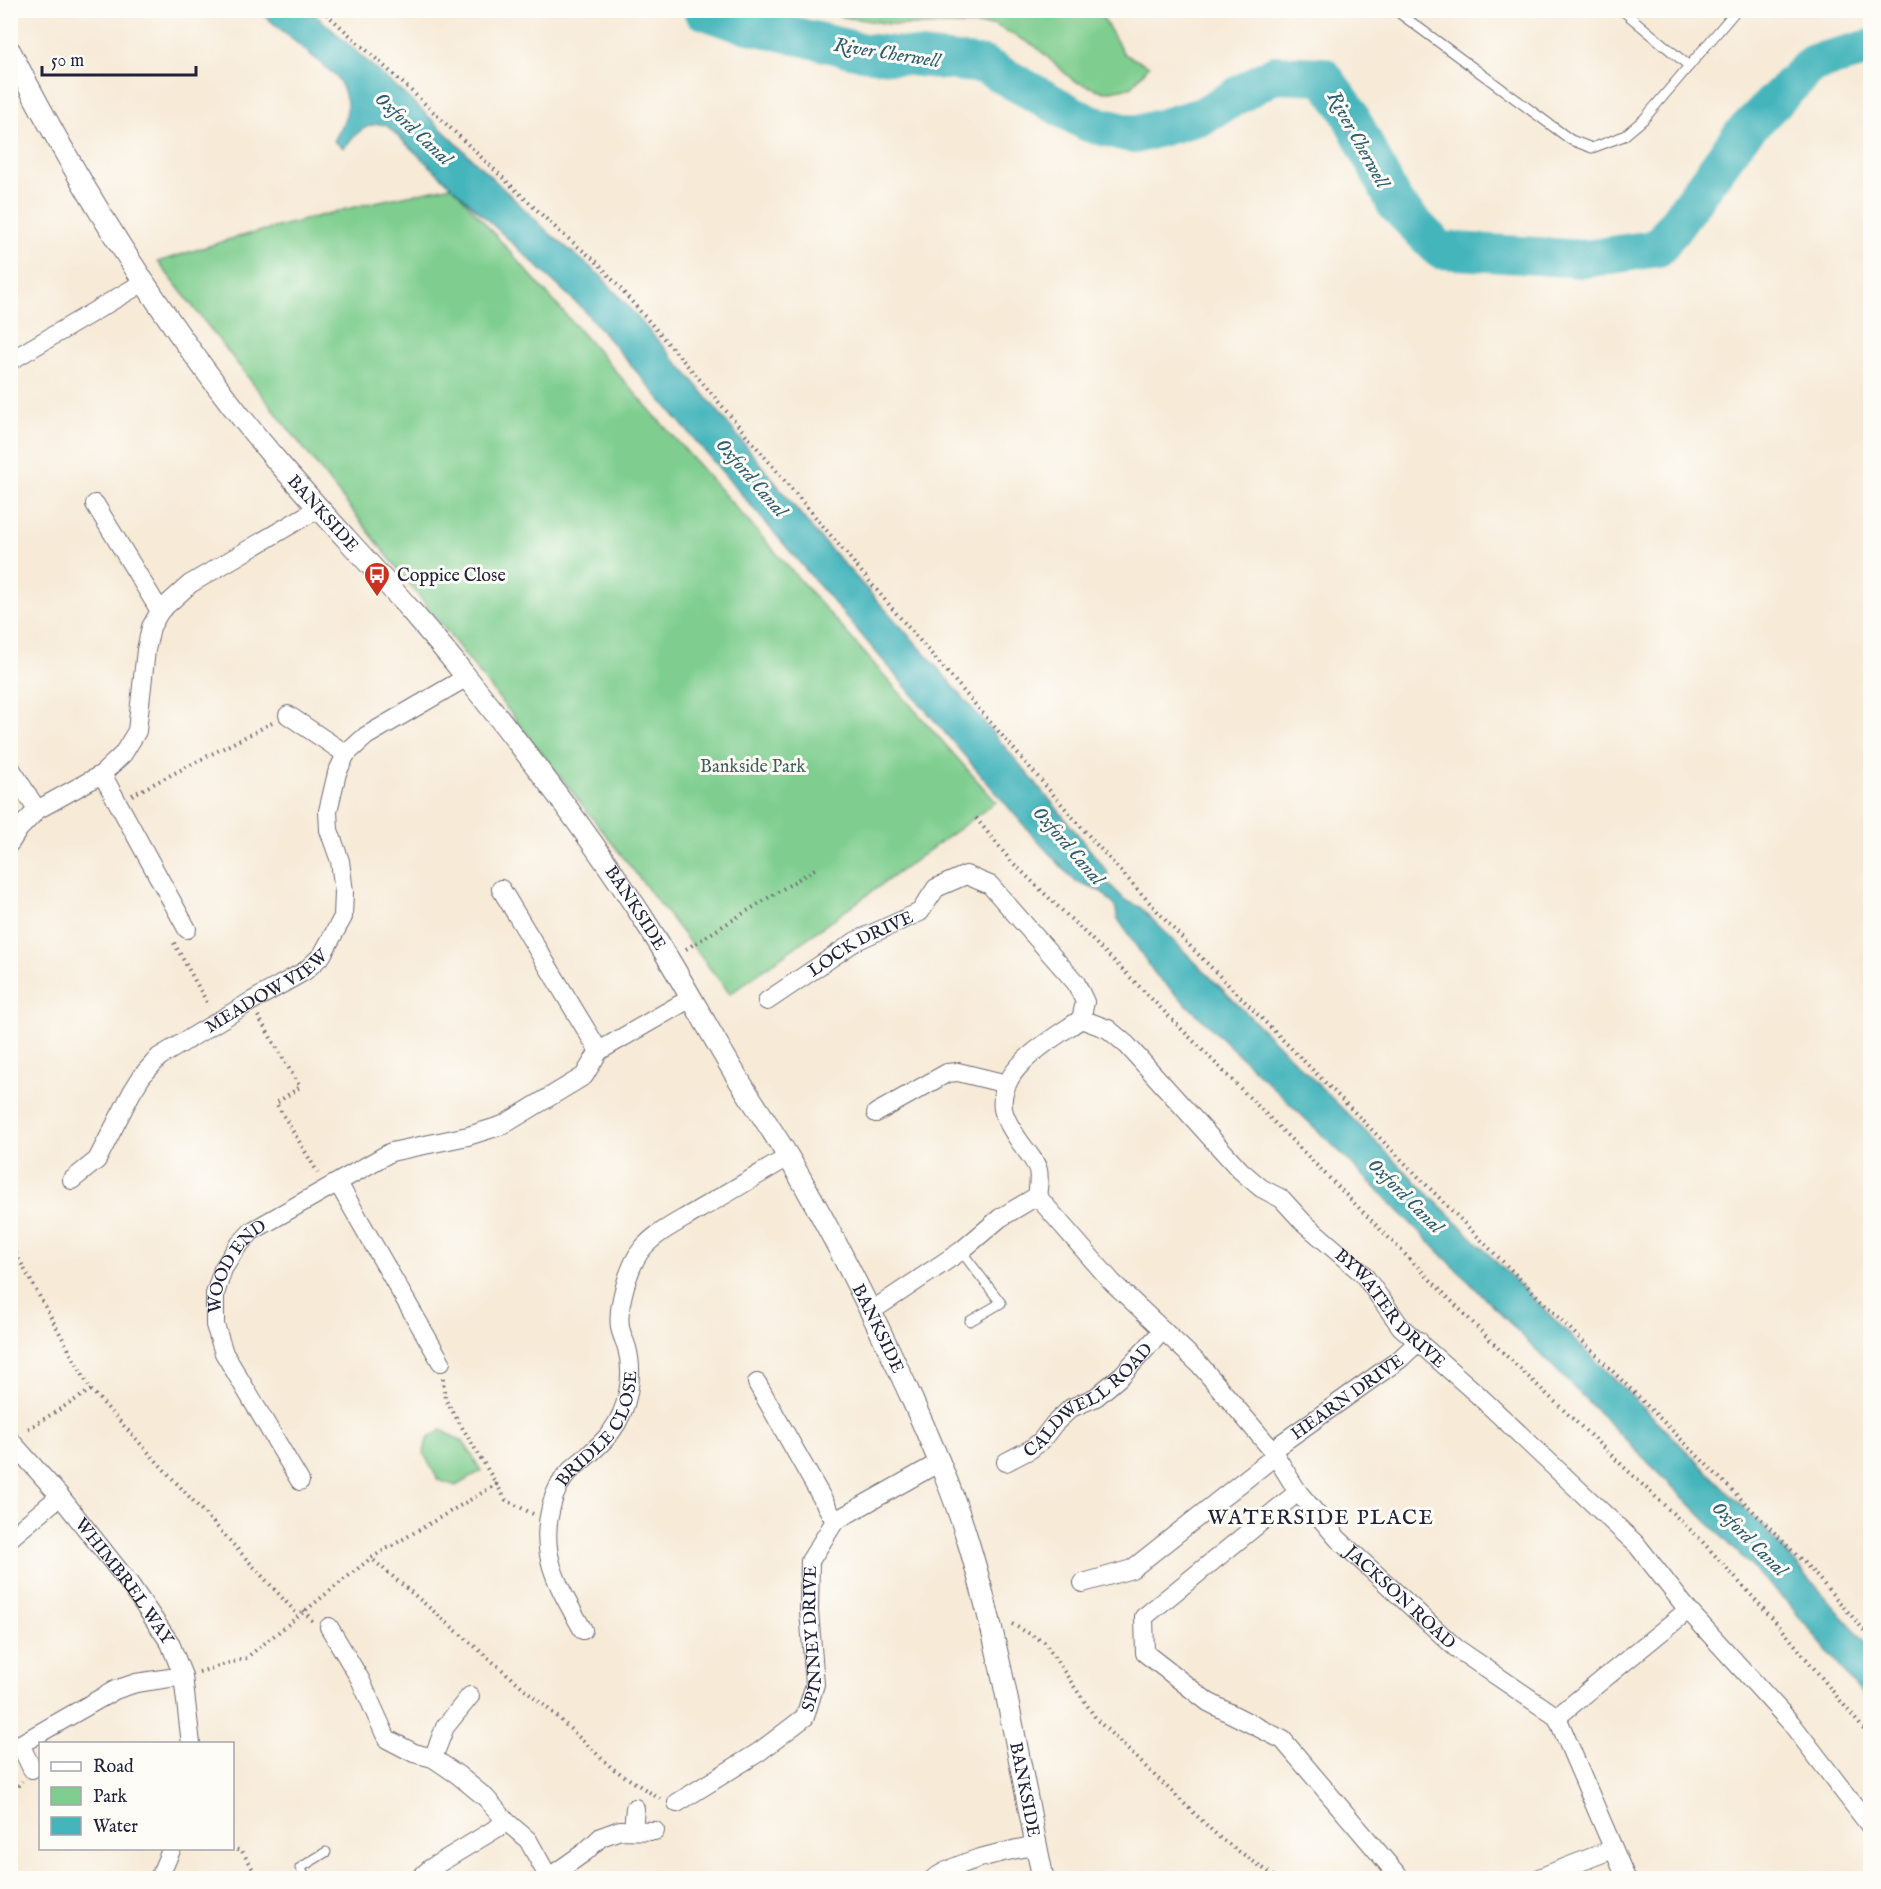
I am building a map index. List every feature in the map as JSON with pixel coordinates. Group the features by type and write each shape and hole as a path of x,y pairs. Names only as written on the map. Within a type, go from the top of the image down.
{"street":[{"name":"BANKSIDE","path":"10,51 57,141 144,282 195,355 269,451 419,619 467,677 610,868 652,932 737,1077 788,1157 846,1262 870,1312 940,1462 965,1531 986,1606 1043,1878"},
{"path":"10,361 144,282"},
{"path":"95,504 160,611"},
{"path":"10,843 37,810 102,774 123,754 137,731 146,650 151,627 160,611 190,584 319,508"},
{"name":"MEADOW VIEW","path":"72,1180 97,1160 132,1092 142,1076 159,1057 304,971 322,955 343,917 344,892 340,861 329,830 328,811 337,773 346,754 366,736 467,677"},
{"path":"288,715 346,754"},
{"path":"10,766 37,810"},
{"path":"102,774 187,929"},
{"name":"LOCK DRIVE","path":"767,1001 856,941 920,912 936,888 966,875 990,885 1076,983 1085,1002 1081,1019"},
{"path":"501,889 599,1051"},
{"name":"WOOD END","path":"300,1481 224,1353 215,1325 215,1294 223,1269 237,1247 252,1231 391,1152 468,1136 503,1125 584,1076 599,1051 691,998"},
{"path":"870,1312 961,1251 1038,1190 1039,1169 1003,1112 1002,1095 1010,1077 1029,1056 1081,1019"},
{"name":"BYWATER DRIVE","path":"1081,1019 1108,1029 1127,1045 1240,1170 1262,1188 1282,1199 1304,1222 1363,1274 1401,1327 1419,1341 1637,1545 1688,1610 1791,1723 1870,1826"},
{"path":"876,1113 947,1073 958,1072 1007,1084"},
{"name":"BRIDLE CLOSE","path":"583,1630 555,1580 547,1548 547,1521 554,1493 567,1473 613,1432 622,1414 631,1368 620,1326 621,1306 626,1284 642,1249 661,1232 788,1157"},
{"path":"333,1186 441,1362"},
{"name":"CALDWELL ROAD","path":"1038,1190 1112,1282 1200,1365 1274,1453"},
{"name":"CALDWELL ROAD","path":"1006,1462 1031,1449 1071,1408 1096,1396 1122,1375 1163,1330"},
{"name":"HEARN DRIVE","path":"1083,1583 1132,1569 1274,1453 1400,1359 1419,1341"},
{"path":"757,1383 835,1521"},
{"name":"WHIMBREL WAY","path":"16,1437 129,1583 170,1643 183,1677 191,1742"},
{"name":"JACKSON ROAD","path":"1274,1453 1298,1492 1338,1539 1456,1648 1557,1717"},
{"name":"SPINNEY DRIVE","path":"671,1803 759,1752 805,1717 815,1684 809,1611 810,1562 835,1521 940,1462"},
{"path":"1298,1492 1144,1617 1145,1653 1208,1702 1283,1740 1400,1878"},
{"path":"10,1538 60,1496"},
{"path":"1626,1878 1557,1717 1688,1610"},
{"path":"329,1627 360,1678 387,1739 414,1753 434,1758 486,1798 507,1822 528,1840 549,1878 585,1852 601,1837 620,1830 655,1831"},
{"path":"32,1768 15,1747 115,1690 136,1683 183,1677"},
{"path":"434,1758 446,1727 470,1696"},
{"path":"633,1830 635,1808"},
{"path":"420,1878 431,1868 507,1822"},
{"path":"934,1878 979,1857 1036,1845"},
{"path":"1539,1878 1613,1849"},
{"path":"159,1878 171,1850"}],"lane":[{"path":"1395,10 1570,140 1592,148 1624,136 1644,119 1734,13"},
{"path":"1622,10 1689,66"},
{"path":"961,1251 1001,1303 970,1321"},
{"path":"306,1878 300,1869 326,1852"}],"path":[{"path":"322,10 559,231 598,263 889,604 1081,826 1180,936 1767,1524 1870,1637"},
{"path":"118,802 288,715"},
{"path":"976,818 1010,860 1114,961 1499,1349 1700,1539 1782,1629 1870,1737"},
{"path":"686,949 818,867"},
{"path":"187,929 173,944 219,1022"},
{"path":"250,1002 300,1088 276,1103 333,1186"},
{"path":"10,1243 91,1390 298,1615"},
{"path":"441,1362 445,1399 496,1484 507,1500 516,1507 547,1521"},
{"path":"16,1437 91,1390"},
{"path":"183,1677 246,1658 371,1558 496,1484"},
{"path":"371,1558 553,1713 612,1768 671,1803"},
{"path":"1005,1620 1044,1642 1097,1720 1220,1838 1277,1878"},
{"path":"234,1849 242,1851 258,1878"}],"green space":[{"path":"824,11 1099,11 1124,54 1149,66 1131,87 1105,92 1074,81 1035,46 995,25 896,25 844,17"},
{"name":"Bankside Park","path":"452,186 996,802 730,994 158,262 234,238 370,203"},
{"path":"441,1430 464,1442 481,1471 456,1486 438,1480 424,1454 427,1439"}],"water":[{"name":"Oxford Canal","path":"259,11 311,11 426,114 549,233 601,276 696,384 814,531 931,660 1054,805 1107,871 1109,884 1125,900 1140,907 1763,1527 1870,1647 1870,1704 1788,1603 1342,1154 1155,974 1118,919 1115,906 1102,892 1076,882 1034,837 584,310 386,125 367,127 344,148 334,141 343,124 347,109 345,95 337,77"}],"waterway":[{"name":"River Cherwell","path":"702,10 736,22 864,52 984,65 1088,123 1135,135 1202,116 1275,74 1323,76 1346,107 1395,204 1440,250 1585,259 1658,248 1741,135 1813,63 1870,48"}],"place":[{"name":"Coppice Close","path":"377,598"}],"district":[{"name":"WATERSIDE PLACE","path":"1321,1517"}]}
